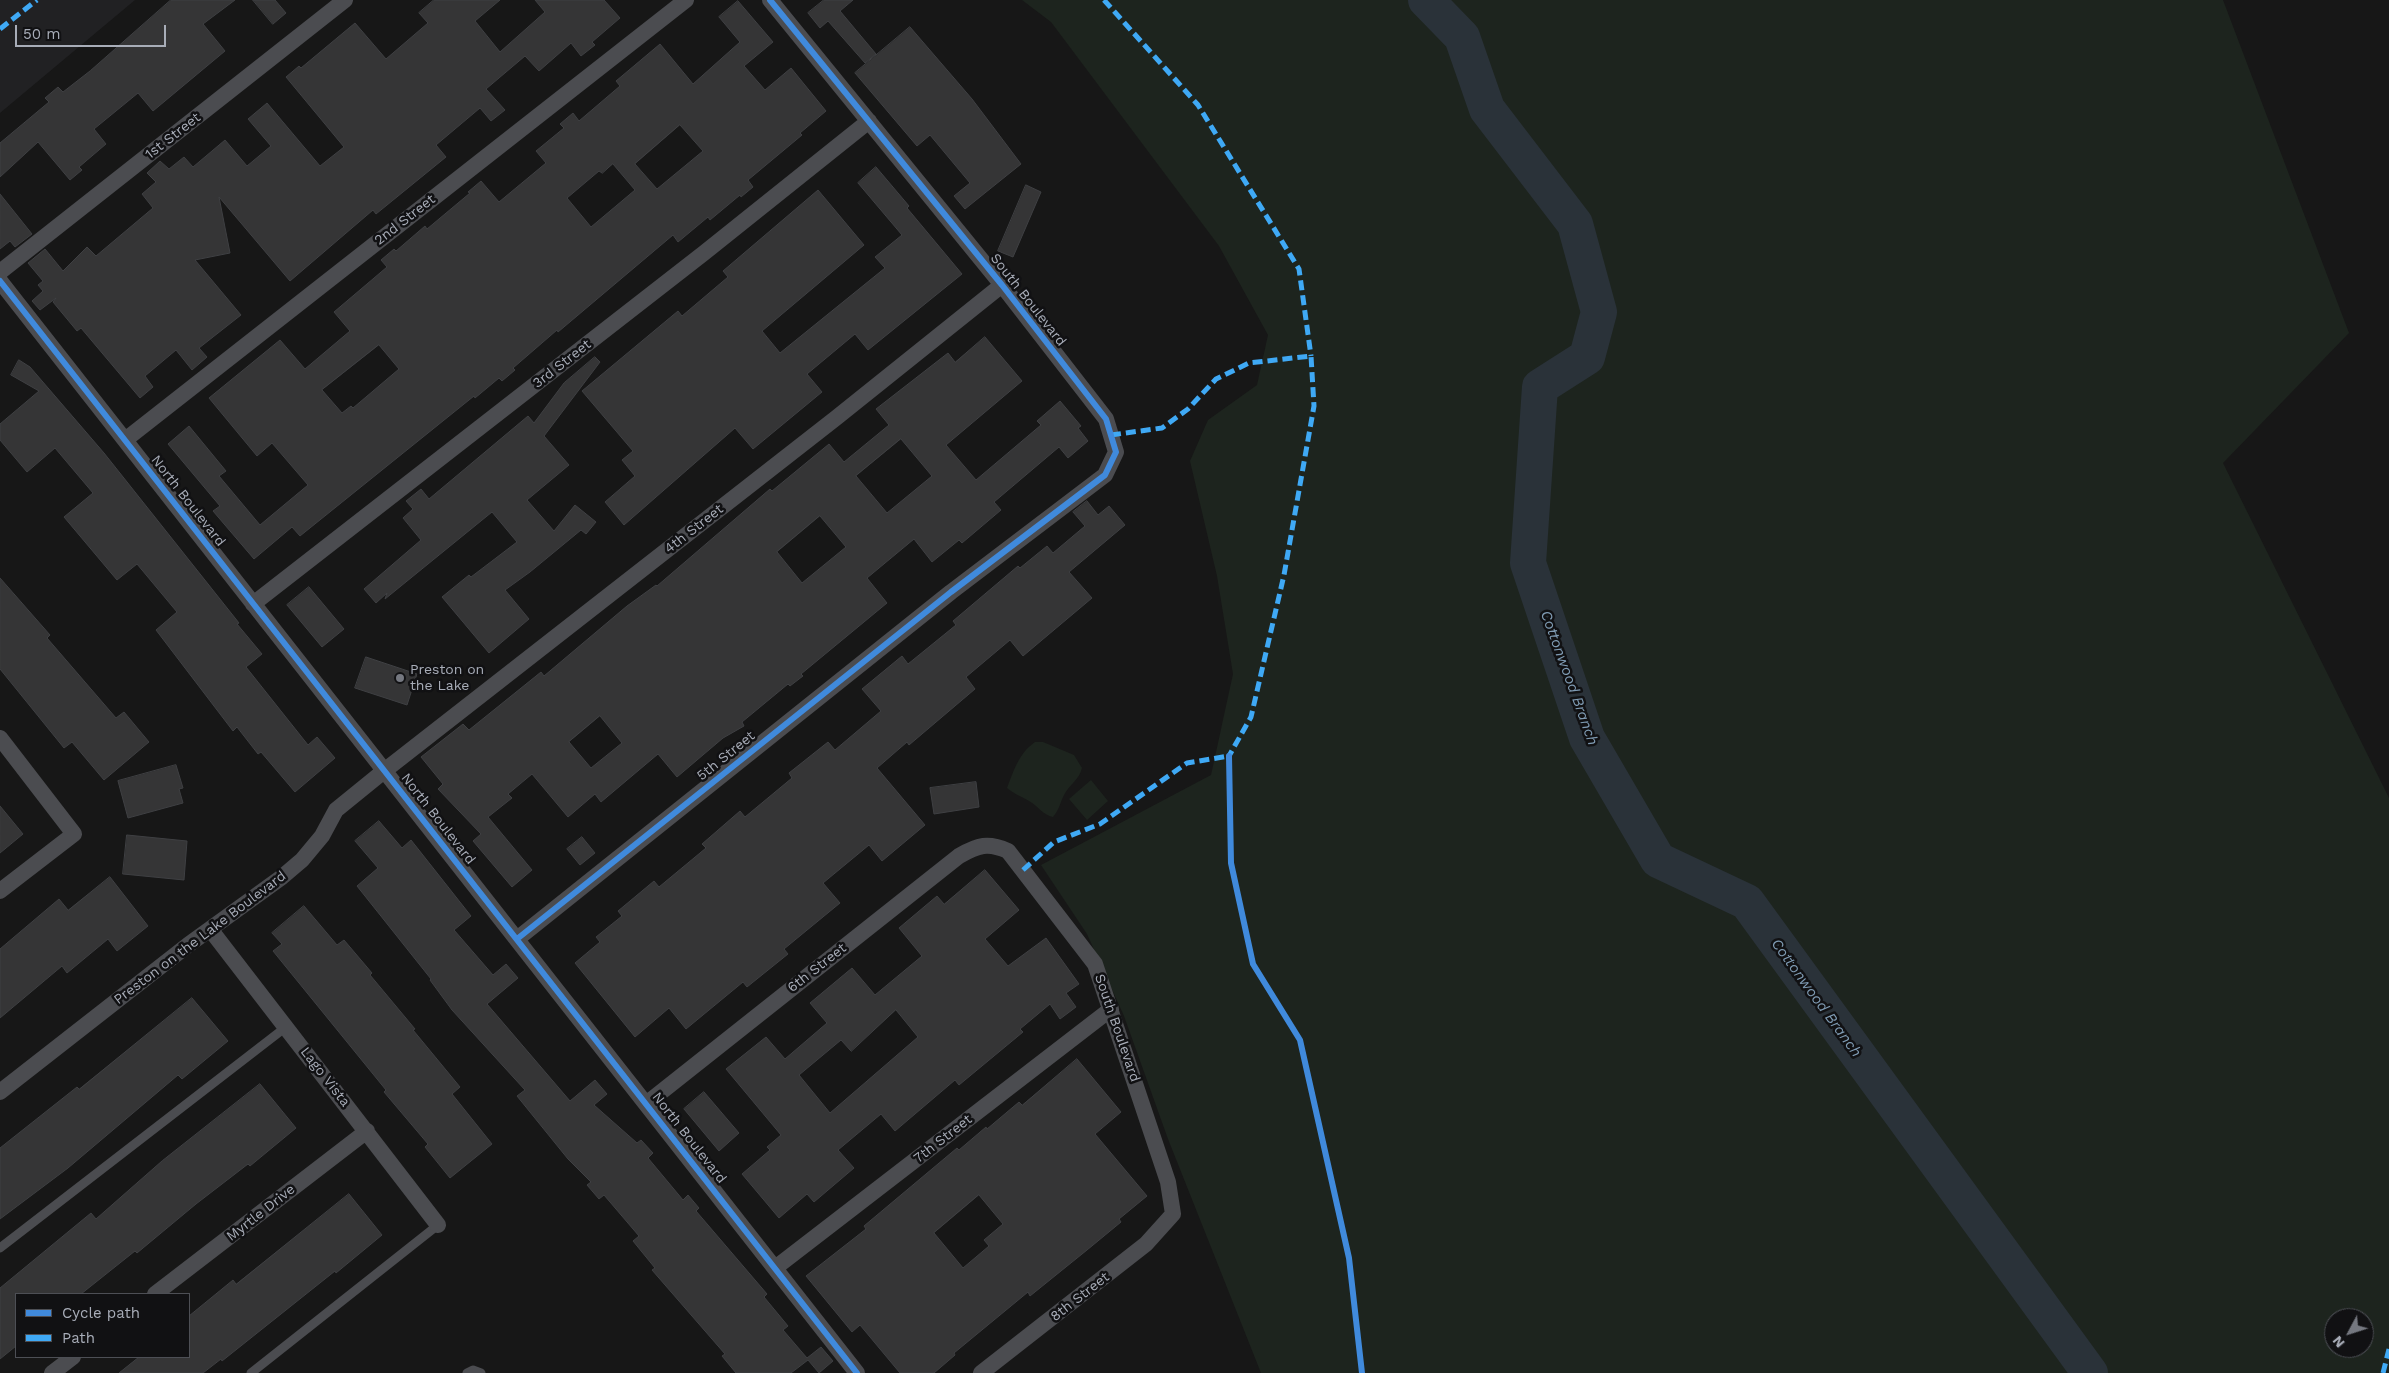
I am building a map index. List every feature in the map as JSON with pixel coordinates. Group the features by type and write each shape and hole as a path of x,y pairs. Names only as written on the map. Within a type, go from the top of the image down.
{"street":[{"name":"1st Street","path":"0,272 345,0"},
{"name":"2nd Street","path":"125,440 686,0"},
{"name":"South Boulevard","path":"770,0 1002,285 1106,420 1116,452 1106,474 951,592"},
{"name":"3rd Street","path":"253,604 697,259 870,121"},
{"name":"North Boulevard","path":"0,281 857,1373"},
{"name":"4th Street","path":"384,771 828,424 1002,285"},
{"name":"5th Street","path":"517,939 951,592"},
{"path":"0,738 74,834 0,891"},
{"name":"Preston on the Lake Boulevard","path":"0,1092 302,860 322,836 336,810 384,771"},
{"name":"South Boulevard","path":"994,845 1008,851 1095,964 1168,1182 1173,1214"},
{"name":"6th Street","path":"646,1104 959,856 974,847 994,845"},
{"name":"Lago Vista","path":"210,929 368,1131 438,1225"},
{"name":"7th Street","path":"775,1268 1111,1009"},
{"name":"Myrtle Drive","path":"156,1293 368,1131"},
{"name":"8th Street","path":"981,1373 1146,1244 1173,1214"},
{"path":"52,1373 72,1358"}],"lane":[{"path":"0,1248 286,1027"},
{"path":"251,1373 438,1225"},
{"path":"467,1373 473,1370 481,1373"}],"shaded area":[{"path":"0,0 135,0 0,113"},
{"path":"1022,0 2223,0 2349,333 2223,463 2389,798 2389,1373 1261,1373 1168,1139 1124,1016 1087,934 1041,865 1211,775 1233,674 1217,576 1190,461 1208,420 1257,385 1268,335 1219,246 1051,22"},
{"path":"1035,742 1043,742 1074,755 1082,768 1079,776 1066,791 1053,817 1007,788 1021,757 1029,746"},
{"path":"1091,780 1108,801 1087,820 1069,799"}],"building":[{"path":"171,0 235,0 203,24 225,51 153,111 138,93 94,129 106,144 79,167 82,170 70,180 38,142 0,177 0,143 49,102 45,98 58,87 63,92 90,71"},
{"path":"253,0 275,0 286,13 273,24"},
{"path":"434,0 500,0 475,21 500,52 545,12 535,0 604,0 620,18 592,42 595,45 581,56 571,43 539,71 525,56 486,89 505,110 491,121 480,108 436,145 446,157 376,214 373,210 290,281 219,197 230,253 195,260 241,315 199,348 207,357 192,370 176,350 145,376 153,387 140,398 81,328 77,331 53,302 56,298 40,310 32,301 43,291 38,285 43,281 28,263 45,249 63,271 87,247 96,256 153,208 142,194 156,182 147,173 160,161 169,169 184,157 193,167 225,140 247,166 271,146 248,119 267,103 320,166 344,147 286,77 299,66 301,68 355,23 386,59 428,23 419,13"},
{"path":"824,0 853,0 840,11 876,54 865,63 828,21 820,28 808,13"},
{"path":"738,1 773,42 744,66 765,90 791,68 826,111 800,133 802,135 748,180 753,187 741,197 740,195 710,220 708,217 678,242 673,235 558,332 557,330 513,368 515,370 502,381 499,378 475,398 474,396 300,536 292,527 254,559 213,511 220,506 168,444 189,426 226,471 219,476 260,525 308,485 272,443 257,456 209,398 280,340 305,369 350,331 334,312 387,267 381,260 394,249 396,251 425,226 427,229 470,193 468,192 481,181 499,202 546,163 536,151 564,128 560,124 573,113 579,121 620,86 616,81 660,44 693,84 740,42 719,17","holes":["680,125 703,151 657,189 635,164","613,164 635,190 591,227 567,198 599,171 602,173","379,345 399,369 353,408 351,406 342,413 322,390"]},
{"path":"910,27 972,99 1021,164 965,209 954,196 970,183 930,135 917,146 855,73"},
{"path":"876,167 909,206 907,208 962,274 868,350 855,334 807,374 822,392 753,449 735,428 624,525 605,502 635,476 622,460 633,451 582,391 678,311 682,316 728,277 723,271 818,190 864,245 762,331 780,353 885,268 875,257 902,235 858,183"},
{"path":"1026,185 1041,192 1013,257 998,251"},
{"path":"0,194 32,234 15,247 10,241 0,249"},
{"path":"985,337 1022,381 946,445 976,480 1041,425 1037,421 1060,401 1081,426 1078,428 1088,441 1068,458 1059,447 994,502 1001,510 962,543 959,540 932,562 914,539 867,578 887,603 801,674 803,676 790,686 788,684 742,722 744,726 723,738 677,777 658,754 601,802 595,794 568,817 532,774 508,794 512,798 488,817 532,870 512,887 473,841 481,834 438,789 443,784 421,757 463,724 469,730 541,672 544,676 627,606 657,586 770,489 772,491 829,444 844,462 889,425 876,409 948,353 955,362","holes":["901,439 932,476 887,513 856,476","820,516 846,547 802,583 777,552","600,716 622,743 591,768 569,742"]},
{"path":"595,357 600,362 544,436 569,465 527,500 554,531 575,505 596,522 586,534 581,530 505,590 529,619 489,653 442,597 469,575 471,577 517,542 492,512 385,599 387,593 376,603 364,589 421,540 403,518 413,509 406,501 421,489 429,499 528,416 534,423 564,383"},
{"path":"19,360 30,367 104,453 262,654 246,667 308,745 317,737 335,758 295,792 261,752 258,754 237,727 233,731 156,630 177,612 137,564 117,580 64,517 93,493 55,448 27,472 0,440 0,424 39,391 11,375"},
{"path":"1087,501 1098,515 1109,506 1125,525 1069,572 1092,598 1023,656 1010,640 966,677 975,689 909,745 907,742 877,768 925,825 882,861 869,845 823,883 840,903 784,949 788,954 747,987 743,982 686,1029 669,1008 635,1037 575,963 600,942 596,937 622,916 618,911 654,881 659,887 706,848 702,844 740,811 745,817 792,778 789,773 828,742 835,750 881,711 862,689 902,656 908,664 956,625 953,621 1018,566 1020,568 1047,546 1053,553 1085,526 1073,512"},
{"path":"0,578 50,635 47,638 116,718 124,712 149,742 104,780 72,742 64,748 0,669"},
{"path":"309,587 344,629 322,647 287,605"},
{"path":"366,657 417,674 407,705 355,688"},
{"path":"176,765 183,788 179,789 183,803 128,818 118,781"},
{"path":"976,782 979,807 934,814 930,788"},
{"path":"0,806 23,834 0,853"},
{"path":"379,821 402,848 411,840 471,916 454,930 493,975 506,964 518,978 487,1004 570,1101 595,1080 607,1094 594,1105 637,1143 641,1140 653,1153 648,1158 683,1200 688,1195 699,1208 696,1211 767,1294 764,1297 788,1326 783,1330 807,1358 821,1347 833,1361 819,1373 808,1360 791,1373 736,1373 722,1356 725,1354 652,1270 655,1268 633,1241 639,1236 604,1195 599,1199 587,1185 591,1182 568,1159 517,1096 525,1090 452,1010 431,979 357,886 378,868 355,841"},
{"path":"127,835 187,841 184,880 123,874"},
{"path":"582,837 595,853 580,865 567,849"},
{"path":"985,870 1019,910 985,939 1008,966 1046,938 1079,984 1066,993 1076,1007 1060,1019 1050,1004 1020,1029 1023,1032 959,1085 955,1080 895,1131 881,1114 838,1150 854,1168 814,1202 807,1194 779,1218 742,1174 770,1150 767,1147 781,1135 726,1069 766,1037 785,1059 827,1023 810,1003 852,968 875,995 922,956 899,928 937,896 944,904","holes":["896,1010 918,1037 830,1113 799,1075 841,1040 851,1051"]},
{"path":"110,877 148,926 117,951 108,939 67,973 62,966 0,1018 0,949 59,899 68,910"},
{"path":"304,906 337,945 344,940 372,973 370,975 460,1087 452,1094 492,1144 450,1178 425,1147 428,1144 384,1092 386,1090 273,951 282,944 272,933"},
{"path":"192,998 228,1041 182,1079 178,1075 68,1168 0,1219 0,1148 77,1087 79,1089"},
{"path":"1077,1059 1121,1112 1095,1134 1147,1196 1119,1219 1121,1222 1030,1296 1028,1292 954,1353 955,1355 934,1373 900,1373 860,1325 852,1332 806,1276 866,1229 864,1226 957,1148 959,1150 1019,1102 1022,1105","holes":["979,1195 1003,1224 984,1240 989,1246 963,1268 934,1233"]},
{"path":"260,1084 296,1128 250,1166 248,1164 137,1253 135,1251 82,1293 15,1293 15,1347 0,1359 0,1288 91,1213 96,1219 162,1161"},
{"path":"704,1092 739,1133 719,1151 684,1109"},
{"path":"349,1194 382,1235 222,1361 221,1359 203,1373 119,1373 138,1358 190,1358 190,1315 233,1280 236,1284"}],"waterway":[{"name":"Cottonwood Branch","path":"1426,0 1462,37 1487,109 1575,224 1599,312 1587,357 1540,387 1528,563 1587,738 1658,860 1747,902 2090,1373"}],"marked path":[{"path":"0,29 37,0"},
{"path":"1104,0 1198,105 1299,269 1311,356"},
{"path":"1111,435 1162,428 1188,409 1216,379 1249,363 1311,356 1314,406 1284,575 1251,717 1229,756 1229,761"},
{"path":"1023,870 1054,842 1100,824 1187,763 1229,756"},
{"path":"2383,1373 2389,1349"}],"cycle path":[{"path":"517,939 951,592 1105,475 1116,452 1106,419 1002,285 770,0"},
{"path":"0,281 857,1373"},
{"path":"1229,756 1231,863 1253,964 1300,1040 1349,1258 1362,1373"}],"place":[{"name":"Preston on the Lake","path":"400,678"}]}
